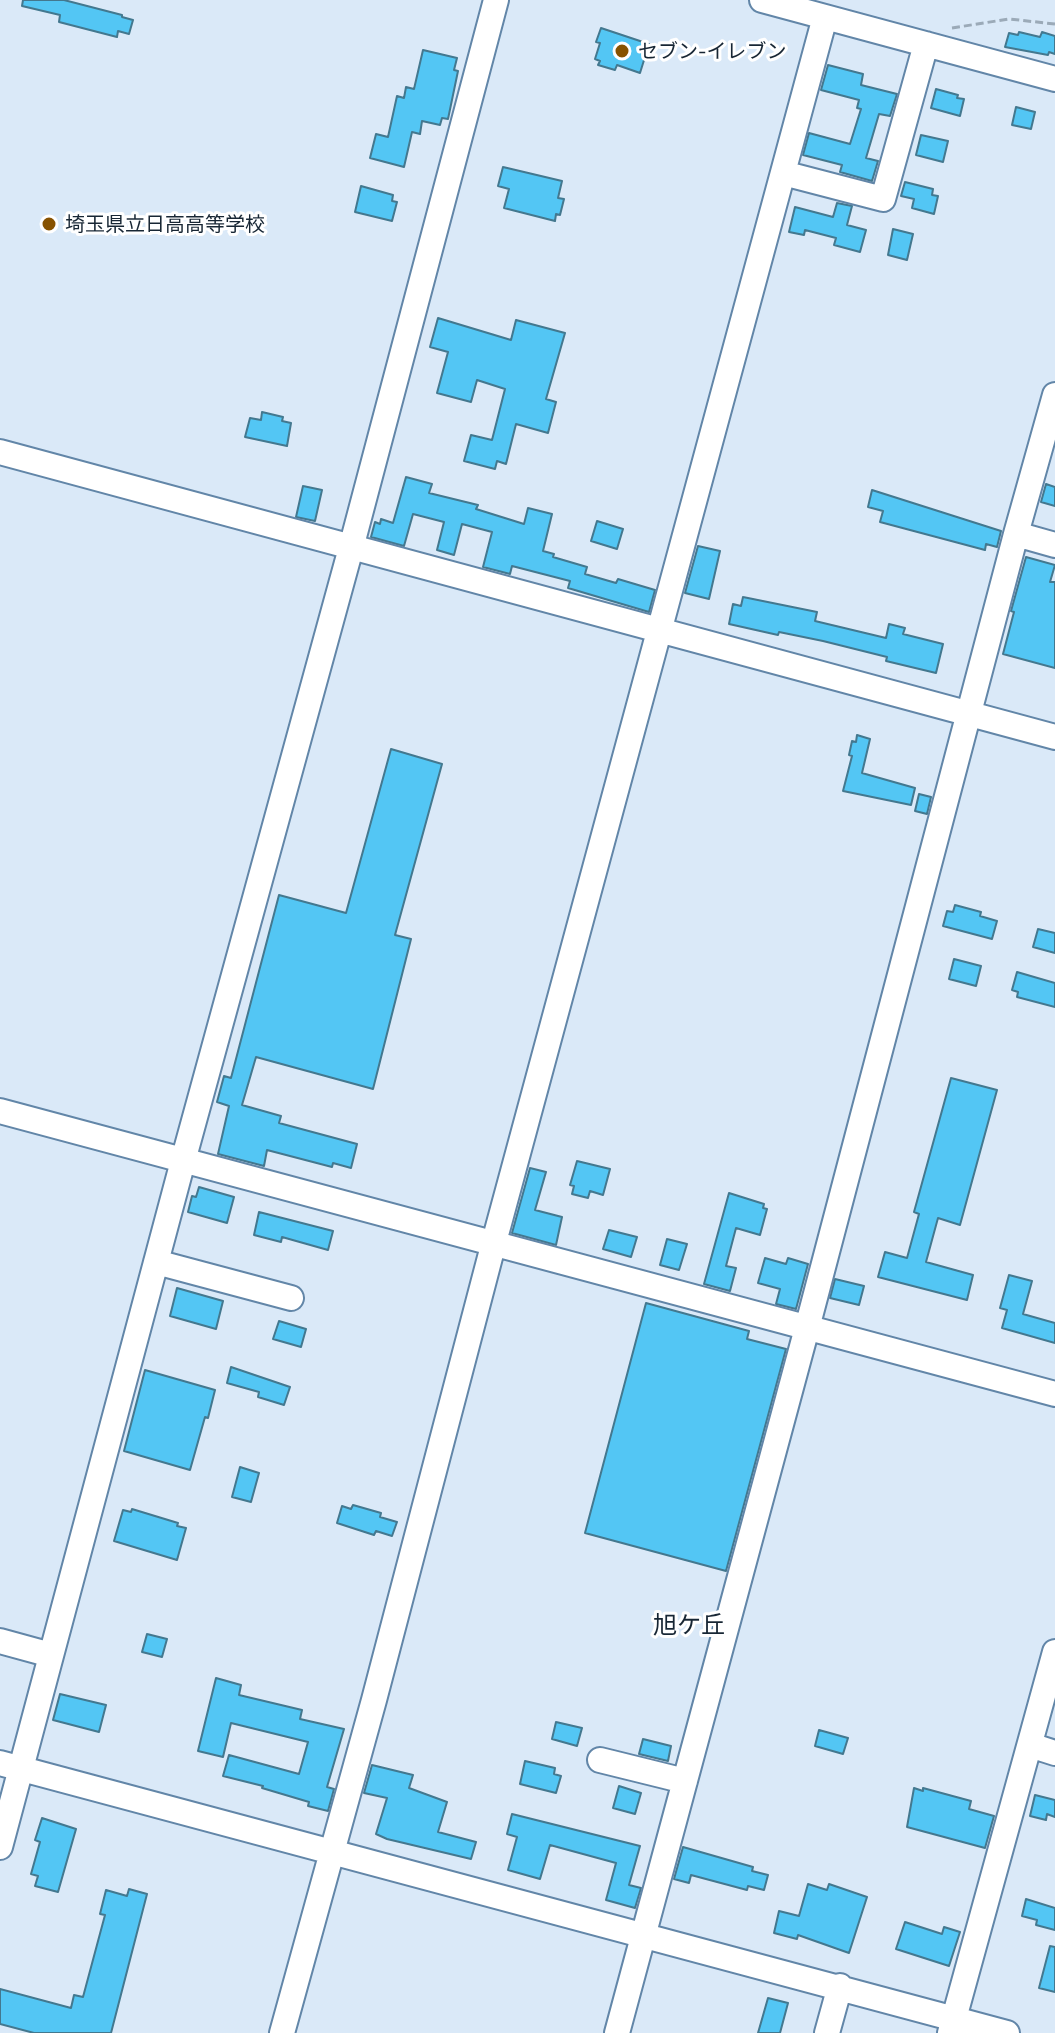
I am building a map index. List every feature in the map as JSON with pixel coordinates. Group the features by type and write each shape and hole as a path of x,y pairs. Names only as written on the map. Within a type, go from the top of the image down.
{"street":[{"path":"0,1847 10,1766 51,1655 496,0"},
{"path":"762,0 1055,79"},
{"path":"282,2033 825,17"},
{"path":"783,173 883,199 926,44"},
{"path":"617,2033 1055,395"},
{"path":"0,452 1055,737"},
{"path":"1016,534 1055,545"},
{"path":"0,1111 1055,1394"},
{"path":"156,1262 291,1298"},
{"path":"0,1641 51,1655"},
{"path":"952,2026 1030,1745 1051,1681 1055,1652"},
{"path":"1030,1745 1055,1753"},
{"path":"600,1760 685,1781"},
{"path":"10,1766 840,1986 952,2026 1007,2033"},
{"path":"827,2033 840,1986"}],"path":[{"path":"951,28 1009,19 1055,24"}],"building":[{"path":"23,0 64,0 133,20 129,34 118,31 117,37 59,22 60,15 22,6"},
{"name":"セブン-イレブン","path":"601,28 649,44 640,73 617,65 615,70 598,65 600,61 595,59 600,43 596,42"},
{"path":"1019,32 1040,37 1042,32 1055,36 1055,54 1005,47 1009,33 1018,35"},
{"path":"423,50 457,58 454,70 458,71 448,119 442,118 440,125 422,121 420,134 412,132 404,167 370,158 376,134 388,137 397,96 404,98 406,87 414,89"},
{"path":"828,65 863,74 861,85 897,94 890,116 879,114 866,158 878,161 872,181 840,172 842,165 803,155 809,133 850,144 861,109 857,108 859,100 821,90"},
{"path":"936,89 964,99 960,116 931,108"},
{"path":"1016,107 1035,112 1031,129 1012,125"},
{"path":"921,135 948,141 943,162 916,155"},
{"path":"503,167 562,181 558,198 564,199 555,221 504,208 509,189 498,186"},
{"path":"905,182 933,189 932,195 938,196 934,214 912,208 914,199 901,196"},
{"path":"361,186 393,195 392,201 397,202 392,221 355,212"},
{"path":"837,203 852,206 847,225 866,230 860,252 834,245 836,238 805,230 804,235 789,232 795,207 833,217"},
{"path":"893,229 913,234 907,260 888,255"},
{"path":"438,318 511,340 516,320 565,333 546,399 556,402 548,433 516,424 506,464 497,461 495,469 464,461 471,435 492,440 505,389 477,380 471,402 437,393 448,352 430,347"},
{"path":"262,412 283,417 282,421 291,423 287,446 245,437 250,418 261,420"},
{"path":"406,477 432,484 429,493 478,505 476,509 524,524 528,508 552,514 543,551 587,567 585,574 616,583 618,579 655,590 649,612 568,588 570,581 512,566 510,574 483,567 492,532 462,524 454,555 437,550 444,522 413,514 404,546 371,537 375,522 380,524 381,519 393,523"},
{"path":"1046,484 1055,487 1055,506 1041,502"},
{"path":"303,486 322,490 315,521 296,517"},
{"path":"872,490 1001,531 997,547 986,544 985,550 880,522 883,511 868,507"},
{"path":"597,521 623,529 617,549 591,541"},
{"path":"698,546 720,551 709,599 685,593"},
{"path":"1026,557 1055,565 1050,582 1055,582 1055,668 1003,654"},
{"path":"743,597 817,612 815,621 886,638 889,624 905,628 903,634 943,644 936,673 823,641 729,624 733,604 741,606"},
{"path":"857,735 870,739 862,773 915,788 911,805 843,791 852,756 849,755 852,741 856,742"},
{"path":"391,749 442,764 395,935 411,939 373,1089 256,1057 242,1105 281,1116 279,1123 357,1144 351,1168 333,1163 332,1167 267,1150 264,1166 218,1154 229,1106 217,1102 224,1076 231,1078 279,895 346,913"},
{"path":"919,794 931,797 927,814 915,811"},
{"path":"955,905 981,912 980,916 997,921 992,939 943,926 947,911 953,912"},
{"path":"1038,929 1055,933 1055,953 1033,947"},
{"path":"954,959 981,966 976,986 949,979"},
{"path":"1017,972 1055,983 1055,1007 1017,997 1018,992 1012,990"},
{"path":"951,1078 997,1090 960,1225 938,1218 926,1262 973,1275 967,1300 878,1277 885,1252 907,1258 919,1214 914,1212"},
{"path":"577,1161 610,1169 603,1195 590,1191 588,1198 572,1194 574,1186 570,1185"},
{"path":"530,1168 546,1172 535,1210 562,1217 556,1245 512,1233"},
{"path":"199,1187 234,1197 227,1223 188,1212 192,1196 196,1197"},
{"path":"729,1193 764,1204 763,1208 767,1209 760,1235 736,1228 726,1266 736,1268 730,1291 704,1284"},
{"path":"259,1212 333,1231 328,1250 282,1237 281,1242 254,1235"},
{"path":"609,1230 637,1237 631,1257 603,1249"},
{"path":"667,1239 687,1244 679,1270 660,1265"},
{"path":"765,1258 786,1264 788,1258 808,1264 796,1309 776,1304 780,1289 758,1283"},
{"path":"1009,1275 1032,1281 1023,1314 1055,1323 1055,1343 1002,1328 1007,1310 1000,1308"},
{"path":"835,1279 864,1286 859,1305 830,1298"},
{"path":"177,1288 223,1301 216,1329 170,1316"},
{"path":"646,1303 749,1331 747,1339 786,1349 726,1571 585,1533"},
{"path":"279,1321 306,1329 301,1347 273,1339"},
{"path":"231,1367 290,1387 284,1405 258,1397 259,1392 227,1383"},
{"path":"145,1370 215,1390 190,1470 124,1451"},
{"path":"240,1467 259,1473 251,1502 232,1497"},
{"path":"353,1505 381,1513 380,1517 397,1522 392,1536 376,1531 374,1535 337,1523 342,1506 351,1509"},
{"path":"132,1509 186,1528 177,1560 114,1541 123,1510 131,1512"},
{"path":"147,1634 167,1639 162,1657 142,1652"},
{"path":"216,1678 241,1685 239,1695 302,1710 300,1719 344,1729 327,1787 334,1789 328,1811 308,1806 309,1802 263,1786 223,1776 229,1755 299,1774 308,1742 231,1723 223,1757 198,1751"},
{"path":"60,1694 106,1705 99,1732 53,1720"},
{"path":"556,1722 582,1728 577,1746 552,1739"},
{"path":"819,1730 848,1738 843,1754 815,1746"},
{"path":"643,1739 671,1746 668,1761 639,1754"},
{"path":"525,1761 555,1768 554,1774 561,1776 556,1793 520,1784"},
{"path":"372,1765 413,1775 409,1788 447,1802 438,1832 476,1842 471,1859 376,1834 387,1798 364,1793"},
{"path":"619,1786 641,1793 635,1814 613,1808"},
{"path":"914,1788 971,1801 969,1809 994,1816 985,1848 907,1827"},
{"path":"1035,1795 1055,1800 1055,1817 1047,1814 1046,1820 1030,1816"},
{"path":"512,1814 640,1846 629,1885 641,1888 635,1908 606,1900 616,1863 550,1845 540,1879 508,1870 517,1837 507,1834"},
{"path":"42,1818 76,1829 58,1892 35,1886 38,1876 31,1874 40,1842 35,1840"},
{"path":"683,1847 753,1867 752,1871 768,1875 764,1890 748,1886 747,1890 691,1875 689,1883 674,1879"},
{"path":"808,1884 827,1890 829,1884 867,1897 849,1953 798,1935 797,1939 774,1933 779,1911 799,1916"},
{"path":"129,1889 147,1894 111,2033 34,2033 0,2024 0,1989 71,2008 74,1995 83,1997 105,1915 100,1914 106,1890 127,1896"},
{"path":"1026,1899 1055,1908 1055,1930 1036,1925 1037,1920 1022,1916"},
{"path":"905,1922 942,1934 944,1927 960,1932 949,1966 896,1949"},
{"path":"1050,1946 1055,1947 1055,1992 1039,1988"},
{"path":"768,1998 788,2003 780,2033 758,2033"}],"place":[{"name":"セブン-イレブン","path":"622,51"},
{"name":"埼玉県立日高高等学校","path":"49,224"}],"district":[{"name":"旭ケ丘","path":"689,1625"}]}
